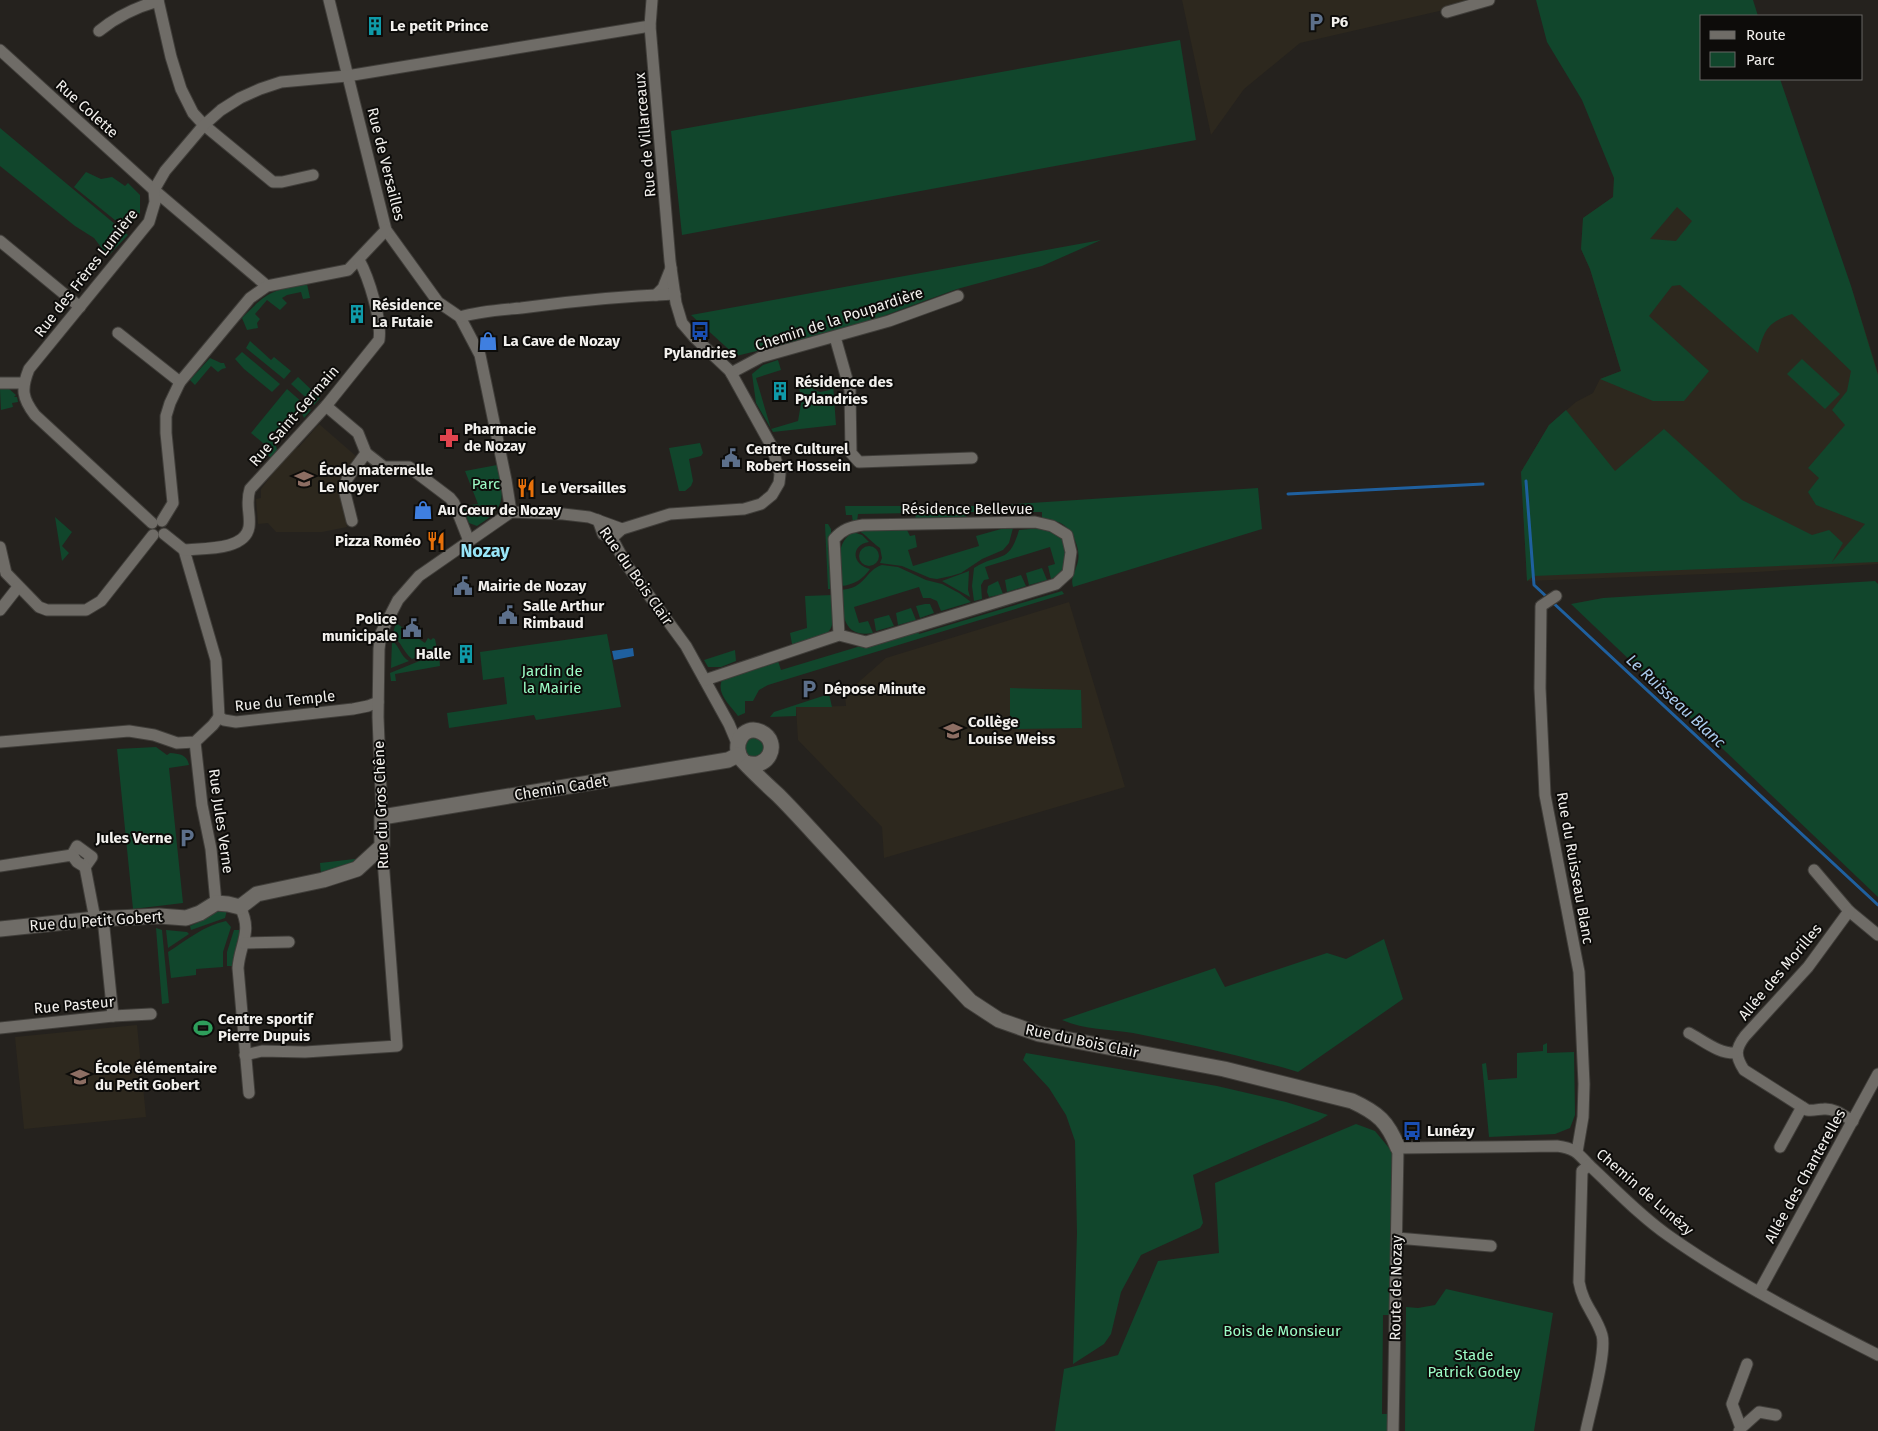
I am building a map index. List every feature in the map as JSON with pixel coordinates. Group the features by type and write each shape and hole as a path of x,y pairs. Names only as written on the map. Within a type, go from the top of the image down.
{"street":[{"name":"Rue de Versailles","path":"329,0 347,76 373,170 386,230 438,302 460,317 480,355 511,512"},
{"name":"Rue de Villarceaux","path":"622,528 670,514 744,509 761,504 772,494 779,483 780,474 772,447 731,374 682,323 671,268 650,26 652,0"},
{"path":"1447,12 1489,0"},
{"path":"99,31 110,22 141,6 158,1 171,57 181,89 193,113 273,182 282,182 313,175"},
{"name":"Rue des Frères Lumière","path":"24,383 29,369 149,222 155,202 154,190 165,171 204,124 240,98 281,82 347,76 650,26"},
{"name":"Rue Colette","path":"0,50 154,190 267,286"},
{"path":"219,717 216,660 184,550 158,535 150,528 174,503 166,433 166,416 170,403 180,382 250,298 267,286 348,270 386,230"},
{"path":"0,240 80,307"},
{"name":"Rue Saint-Germain","path":"184,550 234,545 241,541 249,526 247,498 250,489 325,408 379,340 380,330 367,274 359,260"},
{"name":"Rue de Villarceaux","path":"656,295 663,288 671,268"},
{"path":"460,317 480,311 616,297 675,294"},
{"name":"Chemin de la Poupardière","path":"731,374 762,357 889,321 958,296"},
{"path":"118,333 180,382"},
{"path":"835,337 850,390 851,453 856,460 972,458"},
{"path":"0,383 24,383 27,405 35,415 157,522"},
{"path":"325,408 358,433 366,453 384,467 409,466 450,498 454,503 469,541 511,512"},
{"path":"352,521 344,490 347,479 366,453"},
{"name":"Rue du Bois Clair","path":"511,512 563,514 598,520 603,534 612,538 626,564 686,646 741,748 778,795 970,1001 999,1020 1039,1034 1224,1069 1352,1101 1382,1118 1398,1147"},
{"path":"598,520 622,528 612,538"},
{"name":"Résidence Bellevue","path":"1035,522 1052,526 1067,535 1071,552 1068,573 1056,584 866,642 839,635 834,540 842,531 849,527 863,525 1035,522"},
{"path":"0,547 6,573 39,607 47,610 86,610 101,601 158,535"},
{"name":"Rue du Gros Chêne","path":"245,1056 262,1051 305,1052 397,1046 382,846 378,702 381,633 398,600 419,576 469,541"},
{"path":"0,610 18,587"},
{"name":"Rue du Ruisseau Blanc","path":"1556,596 1541,606 1540,688 1545,795 1579,972 1584,1084 1583,1116 1577,1152"},
{"path":"705,680 839,635"},
{"name":"Rue du Temple","path":"195,742 213,726 219,717 236,722 353,709 378,702"},
{"path":"0,742 129,731 154,735 177,743 195,742"},
{"path":"741,748 757,731 767,736 771,746 770,755 764,762"},
{"name":"Rue Jules Verne","path":"195,742 202,805 211,849 216,903"},
{"name":"Chemin Cadet","path":"382,817 734,759 741,748 754,765 764,762"},
{"name":"Rue du Bois Clair","path":"764,762 768,778 778,795"},
{"path":"240,907 257,894 323,880 357,869 382,846"},
{"path":"0,866 72,855 77,862 85,867 99,919 113,1016"},
{"path":"1814,870 1849,911 1878,935"},
{"path":"216,903 240,907"},
{"name":"Rue du Petit Gobert","path":"0,929 99,919 159,916 186,918 200,913 216,903"},
{"path":"240,907 247,924 238,968 249,1093"},
{"name":"Allée des Morilles","path":"1736,1053 1738,1045 1745,1036 1808,967 1849,911"},
{"path":"244,943 289,942"},
{"name":"Rue Pasteur","path":"0,1028 113,1016 151,1014"},
{"path":"1689,1032 1721,1051 1736,1053 1738,1061 1744,1070 1802,1107 1815,1111 1830,1109 1852,1121"},
{"name":"Allée des Chanterelles","path":"1759,1292 1878,1074"},
{"path":"1780,1147 1802,1107"},
{"name":"Chemin de Lunézy","path":"1398,1147 1557,1146 1569,1148 1577,1152 1667,1235 1759,1292 1878,1355"},
{"name":"Route de Nozay","path":"1393,1431 1398,1147"},
{"path":"1586,1431 1603,1349 1601,1333 1581,1295 1579,1282 1582,1171 1589,1165"},
{"path":"1397,1238 1491,1246"},
{"path":"1747,1364 1732,1404 1740,1429 1758,1412 1776,1415"}],"shaded area":[{"path":"1182,0 1479,0 1448,9 1300,43 1244,89 1211,135"},
{"path":"1660,159 1826,297 1851,286 1878,372 1878,564 1757,572 1527,581 1521,472 1549,425 1576,402 1593,393 1600,379 1621,371 1590,269 1581,249 1583,218 1613,197 1614,178"},
{"name":"École maternelle Le Noyer","path":"319,424 357,457 338,481 347,527 322,532 276,532 268,523 258,524 256,499 261,498 261,489 280,464 295,448 299,447"},
{"name":"Collège Louise Weiss","path":"1069,602 1125,787 884,858 882,827 798,740 796,707 846,706 845,694 886,658"},
{"name":"École élémentaire du Petit Gobert","path":"137,1025 146,1117 24,1129 15,1037"}],"green space":[{"path":"1536,0 1753,0 1758,15 1700,15 1700,80 1780,80 1851,286 1878,375 1878,562 1534,576 1527,581 1521,472 1549,425 1566,410 1615,471 1664,429 1742,500 1812,535 1829,530 1843,543 1832,562 1865,524 1816,505 1808,492 1819,478 1808,468 1845,425 1832,410 1847,391 1851,371 1792,314 1778,320 1769,328 1758,353 1680,285 1672,286 1649,316 1709,371 1684,401 1653,401 1600,379 1621,371 1590,269 1581,249 1583,218 1613,197 1614,178 1582,100 1547,42","holes":["1677,207 1692,221 1676,241 1650,239"]},
{"path":"1180,40 1196,140 682,235 671,131"},
{"path":"0,128 128,235 108,256 94,238 75,226 0,166"},
{"path":"86,172 101,179 112,177 125,186 128,183 140,195 140,213 126,229 74,187"},
{"path":"1101,240 1042,266 957,289 848,329 736,356 691,315"},
{"path":"307,284 310,298 303,299 301,292 287,295 282,298 287,303 280,310 267,300 255,314 260,319 257,323 258,328 247,330 242,318 264,297 286,288"},
{"path":"250,341 271,360 274,357 291,371 284,379 246,348"},
{"path":"242,352 280,384 272,392 235,359"},
{"path":"210,358 224,363 226,368 218,372 211,366 195,385 190,380"},
{"path":"1802,359 1840,394 1825,409 1787,374"},
{"path":"778,360 781,370 756,378 771,428 756,403 752,374 763,365"},
{"path":"298,377 320,398 314,405 291,384"},
{"path":"833,384 836,425 773,432 771,429 798,421 802,398 799,389 811,385 813,389 820,392 830,390"},
{"path":"8,388 16,395 14,397 17,397 18,402 12,403 13,407 1,410 0,389"},
{"path":"287,389 311,410 304,418 300,409 275,441 277,450 271,458 265,453 269,448 251,433"},
{"path":"700,443 703,453 701,456 689,459 693,481 691,486 685,491 679,491 669,448"},
{"name":"Parc","path":"497,465 502,494 501,501 487,520 477,526 469,523 462,506 478,504 465,471"},
{"path":"1258,488 1262,529 1073,587 1073,577 1079,556 1074,538 1063,524 1042,519 1042,512 967,512 966,520 916,521 915,513 858,514 857,522 853,523 852,515 846,515 845,506 986,506"},
{"path":"55,517 72,532 62,546 69,553 62,561"},
{"path":"825,524 828,524 831,529 833,589 828,589"},
{"path":"1013,528 1009,543 1003,550 982,559 961,573 937,579 902,566 880,563 882,558 880,548 857,530 907,530 910,536 915,535 917,547 908,550 913,566 979,546 976,536 1001,529"},
{"path":"1041,528 1062,535 1068,554 1062,573 1051,579 1048,566 1055,564 1050,547 985,567 989,579 984,580 981,585 982,599 974,601 972,586 974,568 1007,553 1015,541 1019,530"},
{"path":"853,532 862,535 869,542 859,547 856,555 860,564 870,569 858,581 841,586 839,564 841,549 847,537"},
{"path":"869,546 876,549 879,556 876,563 869,566 862,563 859,556 862,549"},
{"path":"882,565 898,567 926,580 942,584 971,602 941,611 937,601 923,598 919,587 854,607 859,623 868,621 873,633 863,634 855,632 846,622 840,590 855,586 876,567"},
{"path":"1042,568 1047,580 1029,585 1026,573"},
{"path":"969,571 968,590 970,597 942,581"},
{"path":"1021,575 1026,586 1007,592 1005,580"},
{"path":"998,581 1003,594 989,597 987,592 988,586"},
{"path":"1875,581 1878,584 1878,897 1571,604 1603,598"},
{"path":"1062,591 1064,594 768,685 759,690 753,701 745,701 745,713 738,716 722,695 722,680 778,661 781,670 917,629 919,634"},
{"path":"833,595 833,619 829,632 824,636 794,646 790,633 807,628 805,596"},
{"path":"930,604 934,613 920,618 916,606"},
{"path":"911,608 916,620 898,625 896,613"},
{"path":"889,615 894,626 876,631 874,619"},
{"path":"396,623 425,643 428,638 431,640 435,639 437,649 412,659 392,636"},
{"name":"Jardin de la Mairie","path":"607,634 621,707 536,720 534,715 449,728 447,713 507,704 504,677 483,680 480,652"},
{"path":"392,641 409,661 391,668"},
{"path":"735,650 736,661 721,667 708,667 704,660"},
{"path":"434,655 439,655 440,666 395,674 396,681 391,681 390,673"},
{"path":"1010,688 1081,690 1082,728 1010,729"},
{"path":"829,694 832,707 796,707 796,716 770,717 774,712"},
{"path":"754,737 761,740 765,747 761,757 748,758 743,745 747,739"},
{"path":"156,747 167,755 170,753 182,755 189,765 169,768 183,903 133,909 117,749"},
{"path":"363,858 360,860 321,874 320,863"},
{"path":"227,910 225,918 191,930 190,926 212,914"},
{"path":"226,921 231,927 223,952 223,967 196,969 196,975 171,978 168,952 203,930"},
{"path":"156,928 162,930 169,1003 162,1004"},
{"path":"166,930 187,932 189,934 168,948"},
{"path":"234,930 242,930 234,957 234,966 227,966 227,952"},
{"path":"1384,939 1403,999 1298,1072 1195,1046 1133,1033 1088,1027 1062,1020 1215,968 1225,987 1327,953 1346,959"},
{"path":"1547,1043 1547,1053 1574,1052 1575,1115 1570,1128 1555,1134 1489,1137 1482,1064 1486,1063 1488,1080 1517,1078 1517,1053 1543,1051 1543,1045"},
{"path":"1026,1053 1217,1086 1286,1102 1328,1115 1193,1175 1203,1223 1200,1228 1141,1255 1121,1292 1111,1334 1104,1344 1073,1364 1077,1233 1075,1141 1066,1115 1049,1088 1023,1060"},
{"name":"Bois de Monsieur","path":"1356,1124 1375,1131 1394,1154 1390,1315 1383,1315 1382,1414 1389,1414 1388,1431 1055,1431 1064,1369 1118,1355 1158,1261 1219,1253 1215,1183"},
{"name":"Stade Patrick Godey","path":"1446,1289 1553,1313 1534,1431 1405,1431 1406,1307 1418,1308 1435,1305"}],"water":[{"path":"633,648 634,656 614,660 612,651"}],"waterway":[{"name":"Le Ruisseau Blanc","path":"1526,481 1534,585 1878,905"},
{"name":"Le Ruisseau Blanc","path":"1288,494 1483,484"}],"place":[{"name":"P6","path":"1316,22"},
{"name":"Le petit Prince","path":"375,26"},
{"name":"Résidence La Futaie","path":"357,314"},
{"name":"Pylandries","path":"700,331"},
{"name":"La Cave de Nozay","path":"488,341"},
{"name":"Résidence des Pylandries","path":"780,391"},
{"name":"Pharmacie de Nozay","path":"449,438"},
{"name":"Centre Culturel Robert Hossein","path":"731,458"},
{"name":"École maternelle Le Noyer","path":"304,479"},
{"name":"Le Versailles","path":"526,488"},
{"name":"Au Cœur de Nozay","path":"423,510"},
{"name":"Pizza Roméo","path":"436,541"},
{"name":"Mairie de Nozay","path":"463,586"},
{"name":"Salle Arthur Rimbaud","path":"508,615"},
{"name":"Police municipale","path":"412,628"},
{"name":"Halle","path":"466,654"},
{"name":"Dépose Minute","path":"809,689"},
{"name":"Collège Louise Weiss","path":"953,731"},
{"name":"Jules Verne","path":"187,838"},
{"name":"Centre sportif Pierre Dupuis","path":"203,1028"},
{"name":"École élémentaire du Petit Gobert","path":"80,1077"},
{"name":"Lunézy","path":"1412,1131"}],"district":[{"name":"Nozay","path":"485,551"}]}
